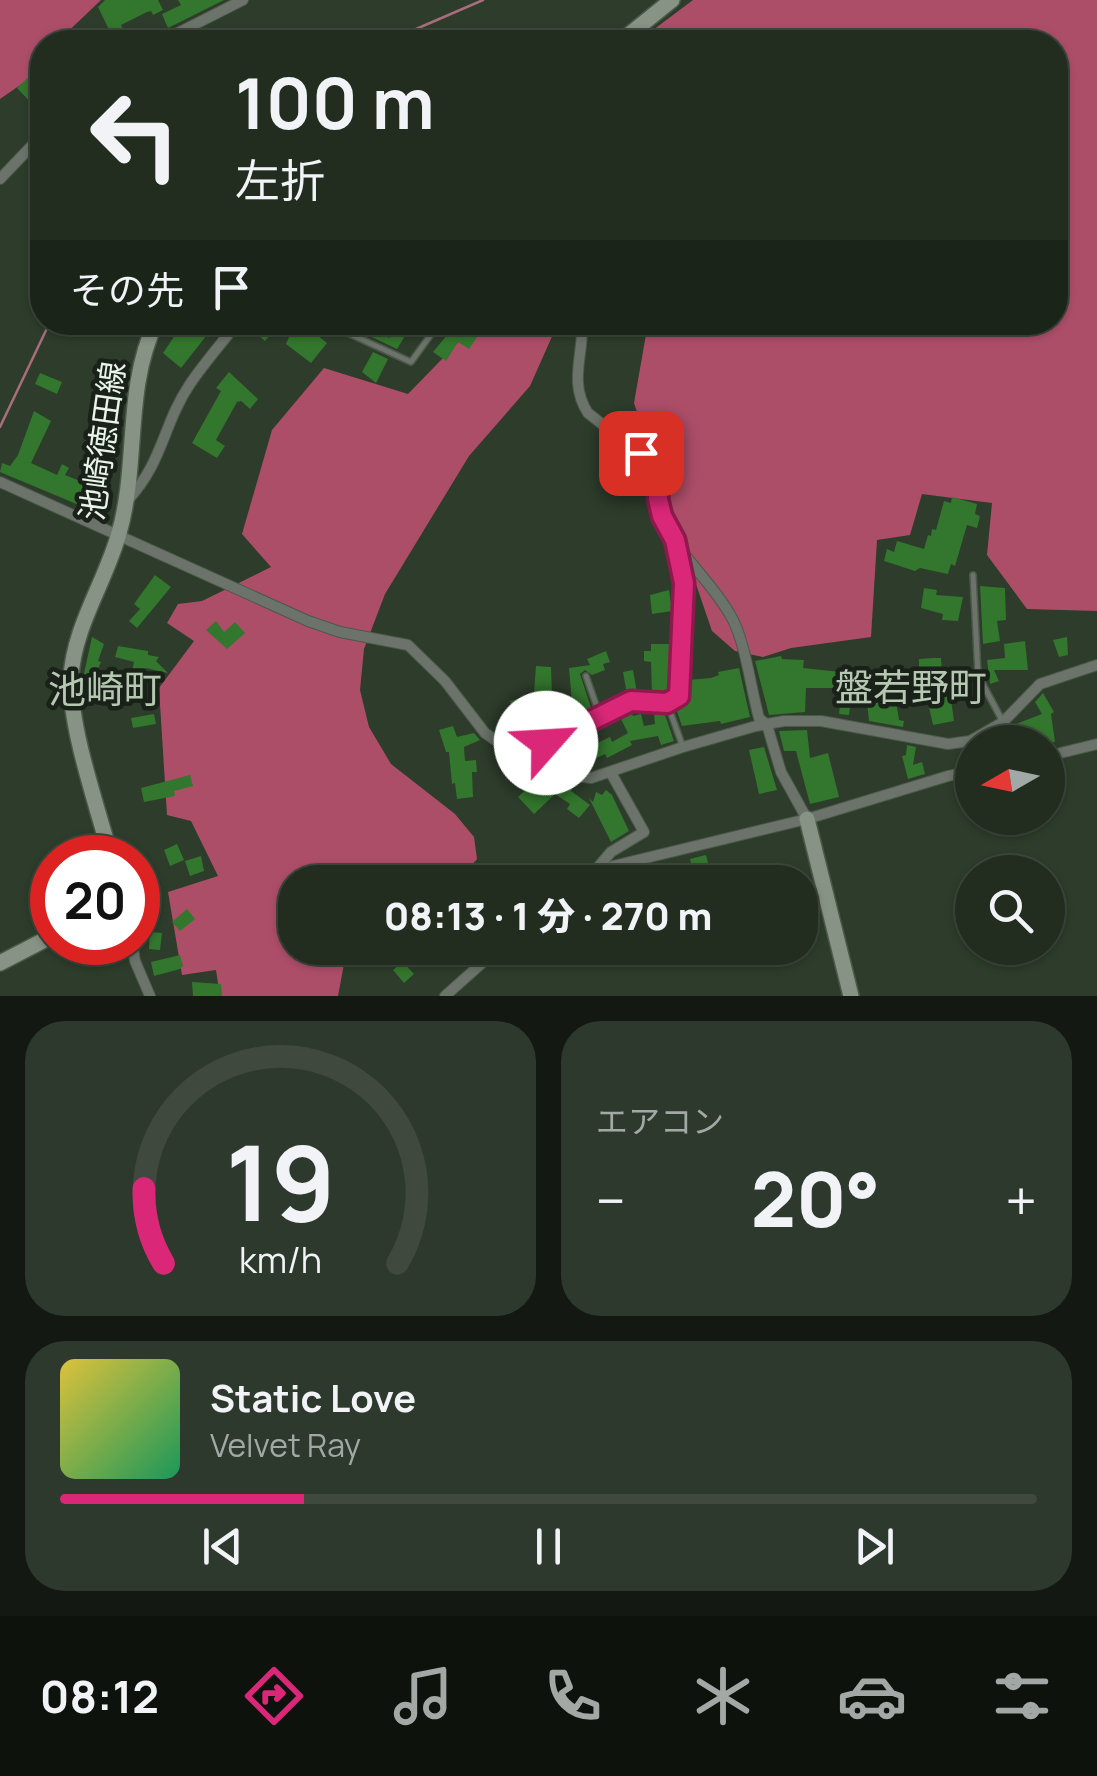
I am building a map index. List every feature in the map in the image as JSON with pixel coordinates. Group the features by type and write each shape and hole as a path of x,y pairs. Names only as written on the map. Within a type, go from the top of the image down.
{"main road":[{"path":"635,30 672,0"},
{"name":"池崎徳田線","path":"105,835 72,702 71,674 119,534 126,501 137,378 152,335"},
{"path":"807,819 851,996"},
{"path":"0,962 30,947"}],"street":[{"path":"184,30 243,0"},
{"path":"0,179 30,148"},
{"path":"126,501 158,460 170,422 189,385 228,335"},
{"path":"583,335 576,366 580,401 597,420 654,465 659,476 662,516 733,620 759,718 767,725 781,772 807,819"},
{"path":"0,482 308,622 408,645 445,681 484,733 504,746 532,754 576,776 591,778 683,747 784,721 821,721 948,744 970,742 1003,722 1040,684 1097,665"},
{"path":"1065,752 1097,744"},
{"path":"599,865 611,852 644,832 611,772"},
{"path":"617,865 807,819 955,775"},
{"path":"137,965 150,996"},
{"path":"444,996 480,965"}],"lane":[{"path":"352,335 411,362 431,335"},
{"path":"532,754 546,743 631,701 667,703 679,696 684,583 675,540"},
{"path":"973,574 978,675 1004,725"},
{"path":"586,676 600,716"},
{"path":"667,703 683,747"}],"shaded area":[{"path":"0,0 101,0 70,30 30,30 30,78 0,99"},
{"path":"693,0 1097,0 1097,611 1027,609 987,555 992,503 922,494 910,535 877,540 871,637 791,648 763,657 735,651 712,631 634,403 646,335 1068,335 1068,30 653,30"},
{"path":"465,335 553,335 530,386 469,456 385,594 364,649 360,690 369,727 391,764 455,814 474,837 477,859 472,865 278,865 278,965 344,965 338,996 220,996 216,970 182,975 168,892 218,876 191,821 167,815 159,688 194,641 167,623 178,604 202,601 271,567 242,534 272,430 324,368 408,394"}],"building":[{"path":"105,0 158,0 163,10 153,15 147,12 121,25 124,30 109,30 98,7"},
{"path":"178,0 224,0 168,28 162,14 181,5"},
{"path":"30,76 30,102 17,88"},
{"path":"175,335 207,335 181,368 163,353"},
{"path":"287,335 317,335 327,343 311,363 286,344"},
{"path":"367,335 404,335 397,349"},
{"path":"447,335 479,335 469,349 458,342 446,361 433,352"},
{"path":"373,352 388,359 376,383 362,372"},
{"path":"229,372 258,399 250,409 237,402 216,440 225,446 217,458 192,443 221,391 216,388"},
{"path":"40,373 62,382 57,394 35,384"},
{"path":"34,411 51,421 31,463 57,475 62,464 69,468 65,475 80,481 83,476 98,483 86,508 0,472 2,463 10,466 18,455"},
{"path":"952,497 977,504 975,514 980,516 977,528 967,525 955,566 951,564 948,574 920,568 915,571 884,561 887,549 894,552 897,541 924,549 928,535 936,530 944,501 951,503"},
{"path":"155,575 171,587 137,628 129,621 140,609 134,604"},
{"path":"980,586 1005,588 1006,620 997,621 1000,641 983,644"},
{"path":"924,588 937,590 936,595 963,597 958,621 942,620 943,614 921,608"},
{"path":"669,590 672,611 652,614 650,595"},
{"path":"216,621 224,632 235,622 245,633 227,649 206,630"},
{"path":"92,637 104,644 98,661 99,687 96,693 88,693 88,679 83,678"},
{"path":"1067,637 1068,655 1059,657 1053,640"},
{"path":"1025,641 1028,670 994,670 999,681 990,684 987,660 1005,658 1004,644"},
{"path":"651,644 670,644 668,674 673,692 667,696 652,696 651,662 644,661 644,651 651,651"},
{"path":"118,646 148,651 148,655 159,657 156,661 168,673 145,668 142,679 131,676 134,662 115,657"},
{"path":"606,651 610,662 603,664 605,670 592,675 585,670 580,674 593,714 581,718 572,702 569,668 590,665 587,659"},
{"path":"781,656 804,660 803,668 841,672 840,688 806,688 805,712 769,715 755,661"},
{"path":"941,658 942,673 919,674 919,659"},
{"path":"536,666 551,667 552,694 534,693"},
{"path":"739,668 750,717 721,724 720,721 682,726 675,706 685,698 686,680 711,678 718,672"},
{"path":"633,670 637,693 627,695 623,672"},
{"path":"933,688 934,695 950,692 954,721 933,725 925,689"},
{"path":"842,689 852,691 849,715 839,714"},
{"path":"894,689 903,727 869,721 866,693"},
{"path":"1043,693 1054,712 1053,725 1014,725 1042,714 1035,702"},
{"path":"523,698 528,719 515,722 510,701"},
{"path":"630,709 633,716 641,714 644,726 655,724 654,714 664,712 674,741 661,745 658,736 630,741 632,745 607,758 605,754 575,766 568,751 590,740 593,745 610,737 612,742 628,733 619,715"},
{"path":"154,714 156,724 133,728 131,718"},
{"path":"453,726 457,737 474,733 480,740 464,747 465,761 476,760 477,772 472,772 473,797 457,799 455,783 452,784 449,752 439,730"},
{"path":"807,730 810,758 828,753 839,797 810,804 796,751 784,751 779,731"},
{"path":"907,745 916,747 913,765 922,762 925,774 908,779 902,756 906,755"},
{"path":"764,747 777,790 759,794 749,750"},
{"path":"503,755 519,759 518,766 524,770 519,777 500,758"},
{"path":"551,773 574,787 571,791 590,805 579,818 567,809 570,804 555,794 534,814 518,797 533,783 539,789"},
{"path":"190,775 193,786 174,791 175,796 144,802 141,788"},
{"path":"606,790 629,831 611,842 589,798 593,802 596,792 602,795"},
{"path":"177,844 184,860 170,866 164,850"},
{"path":"706,855 709,865 692,865 690,859"},
{"path":"201,856 204,871 190,876 185,861"},
{"path":"187,909 195,919 180,931 172,922"},
{"path":"180,955 183,966 154,976 152,965 160,965 160,960"},
{"path":"406,965 414,974 404,983 393,970"},
{"path":"192,982 221,984 222,996 193,996"}],"waterway":[{"path":"414,30 483,0"},
{"path":"0,427 44,335"}],"district":[{"name":"盤若野町","path":"911,688"},
{"name":"池崎町","path":"105,690"}],"route":[{"path":"546,743 631,701 667,703 679,696 684,583 675,540 658,499 659,476 641,453"}]}
